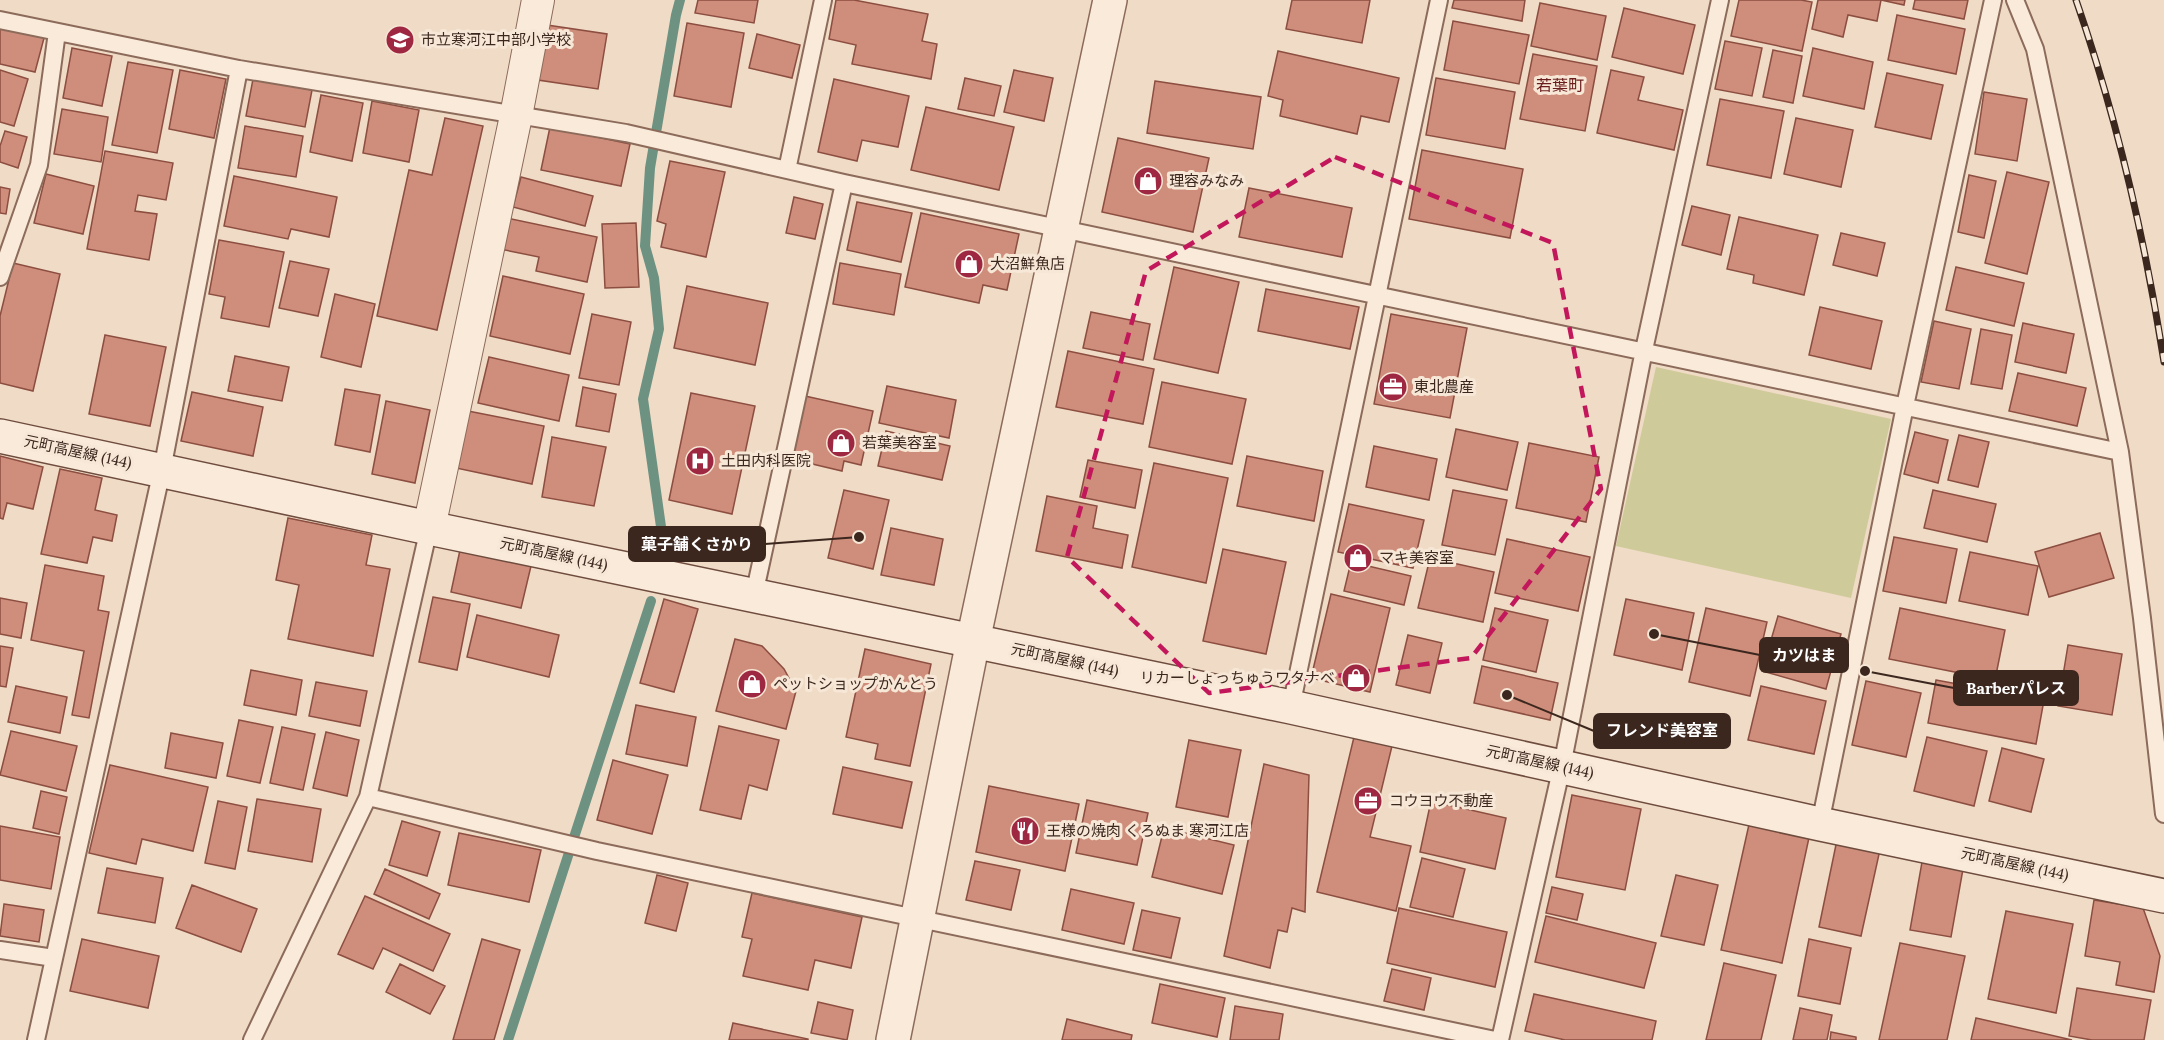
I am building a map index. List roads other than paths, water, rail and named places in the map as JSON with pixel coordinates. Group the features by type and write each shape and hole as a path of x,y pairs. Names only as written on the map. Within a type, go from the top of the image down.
{"main road":[{"path":"893,1040 973,641 1110,0"},
{"name":"元町高屋線 (144)","path":"0,436 429,528 1291,707 1820,824 2164,896"}],"street":[{"path":"429,528 516,116 538,0"}],"lane":[{"path":"787,170 823,0"},
{"path":"1291,707 1439,0"},
{"path":"1500,1040 1562,766 1644,350 1720,0"},
{"path":"1820,824 1905,406 1993,0"},
{"path":"2015,0 2035,49 2120,452 2142,618 2164,814"},
{"path":"0,20 239,69 626,133 844,183 1062,227 2120,452"},
{"path":"0,278 39,165 57,32"},
{"path":"36,1040 162,470 239,69"},
{"path":"754,595 844,183"},
{"path":"252,1040 368,797 429,528"},
{"path":"368,797 597,851 1495,1040"},
{"path":"0,950 54,958"}],"waterway":[{"path":"664,548 643,399 659,329 654,278 645,246 650,168 680,0"},
{"path":"508,1040 651,601"}],"railway":[{"path":"2076,0 2091,44 2128,179 2148,270 2164,362"}],"place":[{"name":"市立寒河江中部小学校","path":"400,40"},
{"name":"理容みなみ","path":"1148,181"},
{"name":"大沼鮮魚店","path":"969,264"},
{"name":"東北農産","path":"1393,387"},
{"name":"若葉美容室","path":"841,443"},
{"name":"土田内科医院","path":"700,461"},
{"name":"菓子舗くさかり","path":"859,537"},
{"name":"マキ美容室","path":"1358,558"},
{"name":"カツはま","path":"1654,634"},
{"name":"Barberパレス","path":"1865,671"},
{"name":"リカーしょっちゅうワタナベ","path":"1356,678"},
{"name":"ペットショップかんとう","path":"752,684"},
{"name":"フレンド美容室","path":"1507,695"},
{"name":"コウヨウ不動産","path":"1368,801"},
{"name":"王様の焼肉 くろぬま 寒河江店","path":"1025,831"}],"district":[{"name":"若葉町","path":"1560,85"}]}
